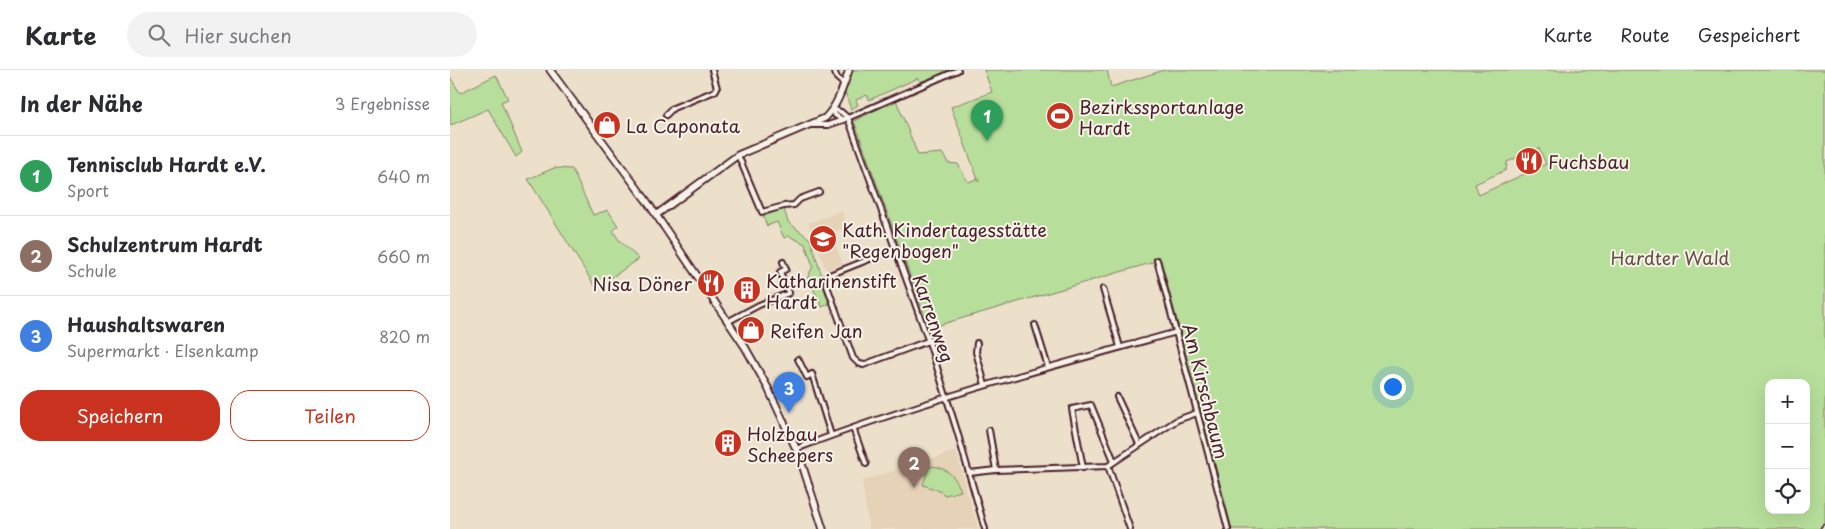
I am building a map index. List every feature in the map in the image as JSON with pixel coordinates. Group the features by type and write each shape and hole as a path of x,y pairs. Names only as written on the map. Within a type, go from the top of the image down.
{"main road":[{"path":"550,70 656,214 746,347 768,388 796,449 813,493 823,529"},
{"path":"656,214 738,155 825,118 833,110 849,70"}],"street":[{"path":"666,114 673,108 715,91 717,84 712,70"},
{"path":"834,70 837,78 844,84"},
{"path":"812,125 828,125 843,120 958,70"},
{"path":"833,110 841,112 848,118"},
{"path":"833,110 835,115 843,120"},
{"name":"Karrenweg","path":"848,118 928,342 969,473 984,529"},
{"path":"738,155 762,212 794,205 800,199 819,192"},
{"path":"895,249 827,276 826,283 853,358 858,363 863,365 928,342"},
{"name":"Am Kirschbaum","path":"1157,260 1228,529"},
{"path":"729,321 759,305 789,293 780,272 786,269 783,262"},
{"path":"1102,289 1120,347"},
{"path":"1035,325 1048,367"},
{"path":"796,449 831,435 985,385 1177,332"},
{"path":"977,343 976,352 985,385"},
{"path":"798,359 807,377 812,374 831,435"},
{"path":"1117,397 1139,444"},
{"path":"1083,468 1072,409 1091,405 1114,461"},
{"path":"969,473 996,470 1108,466 1177,420 1197,414"},
{"path":"853,428 866,464"},
{"path":"989,430 996,470"},
{"path":"1108,466 1130,529"}],"shaded area":[{"name":"Kath. Kindertagesstätte \"Regenbogen\"","path":"842,211 847,227 831,233 844,267 828,274 808,223"},
{"path":"956,451 966,486 966,495 969,496 978,529 869,529 862,483 864,480"}],"green space":[{"path":"853,70 951,70 920,82 918,78 869,100 867,95 856,100 858,105 851,109 845,92"},
{"name":"Hardter Wald","path":"984,70 1107,70 1111,87 1164,70 1825,70 1825,529 1232,529 1161,260 929,328 854,121 896,100 918,155 942,153 948,163 958,164 968,182 977,179 979,182 951,107 992,92","holes":["1539,148 1546,164 1479,195 1475,184 1506,170 1507,162"]},
{"path":"496,75 508,99 501,102 522,152 516,157 488,109 451,125 450,123 450,77 460,93"},
{"path":"554,168 572,169 593,215 608,210 618,226 613,231 619,240 639,259 596,288 528,179"},
{"path":"784,209 788,222 810,239 829,304 822,307 813,288 808,286 806,281 813,266 805,244 789,236 784,238 777,222 767,226 763,216"},
{"path":"931,466 942,468 950,474 961,491 945,495 938,490 923,485"}],"place":[{"name":"Bezirkssportanlage Hardt","path":"1060,116"},
{"name":"La Caponata","path":"607,125"},
{"name":"Tennisclub Hardt e.V.","path":"987,141"},
{"name":"Fuchsbau","path":"1529,161"},
{"name":"Kath. Kindertagesstätte \"Regenbogen\"","path":"823,239"},
{"name":"Nisa Döner","path":"711,283"},
{"name":"Katharinenstift Hardt","path":"747,290"},
{"name":"Reifen Jan","path":"751,330"},
{"name":"Haushaltswaren","path":"789,413"},
{"name":"Holzbau Scheepers","path":"728,443"},
{"name":"Schulzentrum Hardt","path":"914,488"}]}
